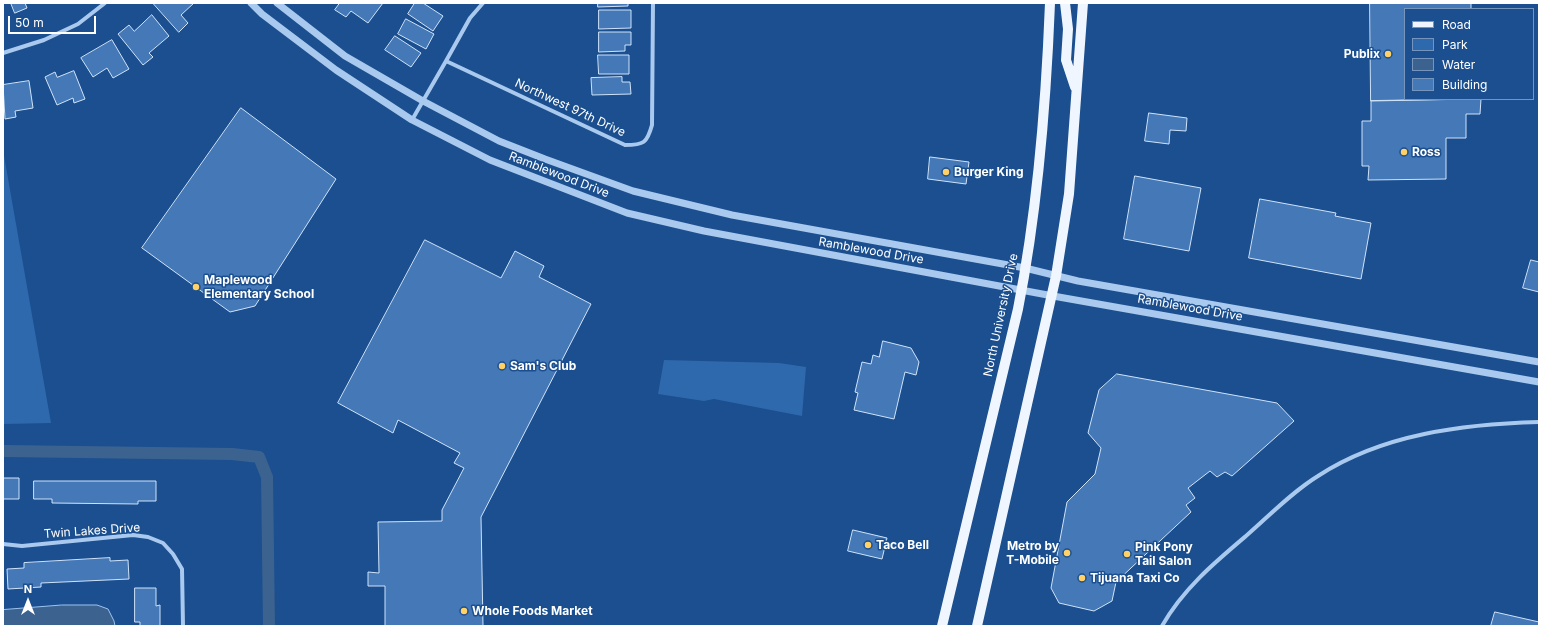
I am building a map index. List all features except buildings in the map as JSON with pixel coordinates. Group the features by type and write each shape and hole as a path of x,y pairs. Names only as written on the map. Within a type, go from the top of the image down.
{"main road":[{"name":"North University Drive","path":"943,626 1022,290 1038,184 1046,94 1050,3"},
{"path":"1065,3 1068,29 1066,60 1077,92"},
{"path":"976,626 1053,296 1069,194 1083,3"}],"street":[{"path":"3,53 44,40 78,24 105,3"},
{"name":"Ramblewood Drive","path":"251,3 262,14 336,70 412,120 490,160 627,213 704,231 1053,296 1539,382"},
{"name":"Ramblewood Drive","path":"277,3 345,56 423,101 499,141 545,160 633,191 732,215 1025,268 1056,276 1539,362"},
{"path":"412,120 470,18 483,3"},
{"name":"Northwest 97th Drive","path":"446,61 625,146 639,146 648,139 652,125 653,3"},
{"path":"1162,626 1172,608 1202,574 1301,489 1335,465 1384,445 1442,430 1509,423 1539,422"},
{"name":"Twin Lakes Drive","path":"3,544 22,546 134,535 148,537 163,543 173,554 182,569 183,626"}],"green space":[{"path":"3,150 51,423 3,424"},
{"path":"664,360 779,363 806,367 802,416 714,399 704,401 658,394"}],"water":[{"path":"62,605 97,605 108,609 115,626 3,626 3,610"}],"waterway":[{"path":"3,451 232,454 259,457 267,477 269,626"}],"place":[{"name":"Publix","path":"1388,54"},
{"name":"Ross","path":"1404,152"},
{"name":"Burger King","path":"946,172"},
{"name":"Maplewood Elementary School","path":"196,287"},
{"name":"Sam's Club","path":"502,366"},
{"name":"Taco Bell","path":"868,545"},
{"name":"Metro by T-Mobile","path":"1067,553"},
{"name":"Pink Pony Tail Salon","path":"1127,554"},
{"name":"Tijuana Taxi Co","path":"1082,578"},
{"name":"Whole Foods Market","path":"464,611"}]}
